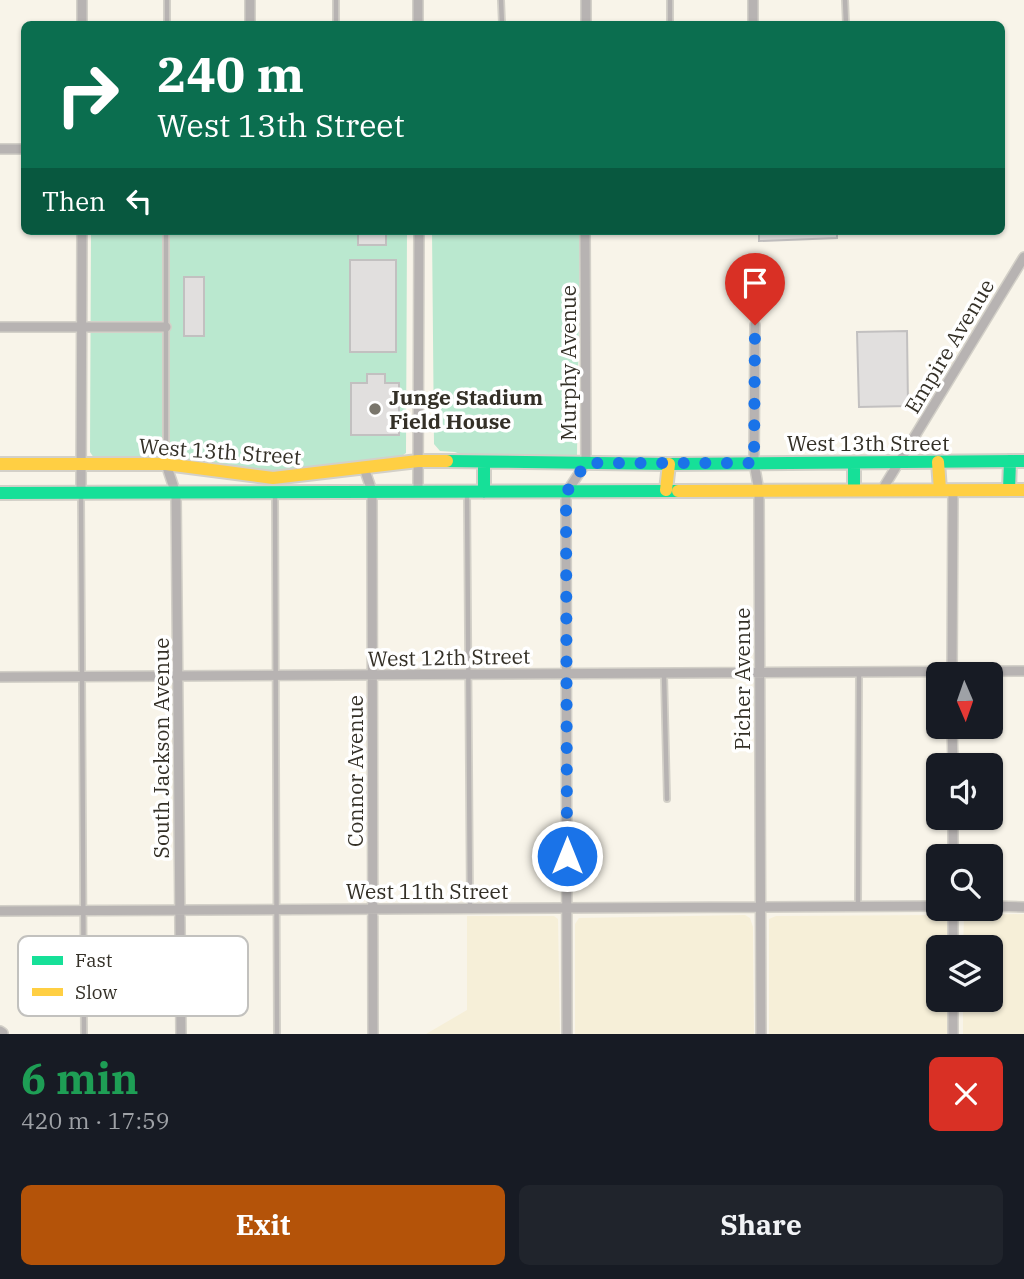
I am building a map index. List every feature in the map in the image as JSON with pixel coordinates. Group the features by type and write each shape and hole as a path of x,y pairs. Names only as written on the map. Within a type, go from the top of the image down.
{"street":[{"path":"82,0 82,21"},
{"path":"250,0 250,21"},
{"path":"418,0 418,21"},
{"path":"586,0 586,21"},
{"path":"753,0 753,21"},
{"path":"0,149 21,149"},
{"path":"81,493 82,235"},
{"path":"418,491 419,235"},
{"name":"Murphy Avenue","path":"566,493 586,463 585,235"},
{"name":"Empire Avenue","path":"882,490 1024,257"},
{"name":"Picher Avenue","path":"755,325 754,463 759,491 761,1034"},
{"path":"0,327 166,327"},
{"name":"West 13th Street","path":"0,464 166,464 273,478 418,461 669,464 1024,461"},
{"path":"1009,490 1010,461"},
{"path":"938,462 946,490 952,662"},
{"path":"484,463 484,492"},
{"path":"854,463 854,490"},
{"name":"South Jackson Avenue","path":"166,464 176,494 180,936"},
{"path":"666,490 669,464"},
{"name":"Connor Avenue","path":"364,468 372,491 373,1034"},
{"name":"West 13th Street","path":"0,493 1024,490"},
{"path":"566,493 567,1034"},
{"name":"West 12th Street","path":"1003,672 1024,671"},
{"name":"West 12th Street","path":"0,677 926,673"},
{"name":"West 11th Street","path":"0,911 926,906"},
{"path":"1003,906 1024,906"},
{"path":"953,1012 953,1034"},
{"name":"South Jackson Avenue","path":"181,1016 181,1034"}],"lane":[{"path":"167,0 167,21"},
{"path":"336,0 336,21"},
{"path":"501,0 502,21"},
{"path":"670,0 670,21"},
{"path":"845,0 846,21"},
{"path":"166,235 166,464"},
{"path":"275,491 277,1034"},
{"path":"467,492 470,908"},
{"path":"81,493 83,936"},
{"path":"858,907 859,672"},
{"path":"664,673 667,799"},
{"path":"84,1016 84,1034"}],"shaded area":[{"path":"1003,914 1024,914 1024,1034 963,1034 963,1012 1003,1012 1003,935 963,935 964,921 1003,921"},
{"path":"745,915 750,918 753,927 754,1034 575,1034 575,924 579,918"},
{"path":"926,915 926,921 947,921 947,935 926,935 926,1012 947,1012 947,1034 769,1034 769,919 776,916"},
{"path":"467,916 554,916 558,919 560,1034 426,1034 467,1010"}],"green space":[{"path":"91,235 407,235 406,453 399,458 315,473 253,472 192,460 94,458 90,452"},
{"path":"432,235 580,235 577,455 467,457 455,452 440,451 434,444"}],"building":[{"path":"358,235 386,235 386,245 358,245"},
{"path":"759,235 837,235 837,238 759,241"},
{"path":"350,260 396,260 396,352 350,352"},
{"path":"184,277 204,277 204,336 184,336"},
{"path":"907,331 908,406 859,407 857,332"},
{"name":"Junge Stadium Field House","path":"367,374 385,374 385,383 399,383 399,435 351,435 351,383 367,383"}],"traffic: fast":[{"path":"447,461 669,464 1024,461"},
{"path":"1009,490 1010,461"},
{"path":"484,463 484,492"},
{"path":"854,463 854,490"},
{"path":"0,493 678,491"}],"traffic: slow":[{"path":"0,464 166,464 273,478 418,461 447,461"},
{"path":"938,462 940,490"},
{"path":"666,490 669,464"},
{"path":"678,491 1024,490"}],"place":[{"name":"Junge Stadium Field House","path":"375,409"}],"route":[{"path":"567,856 566,493 586,463 754,463 755,325"}]}
